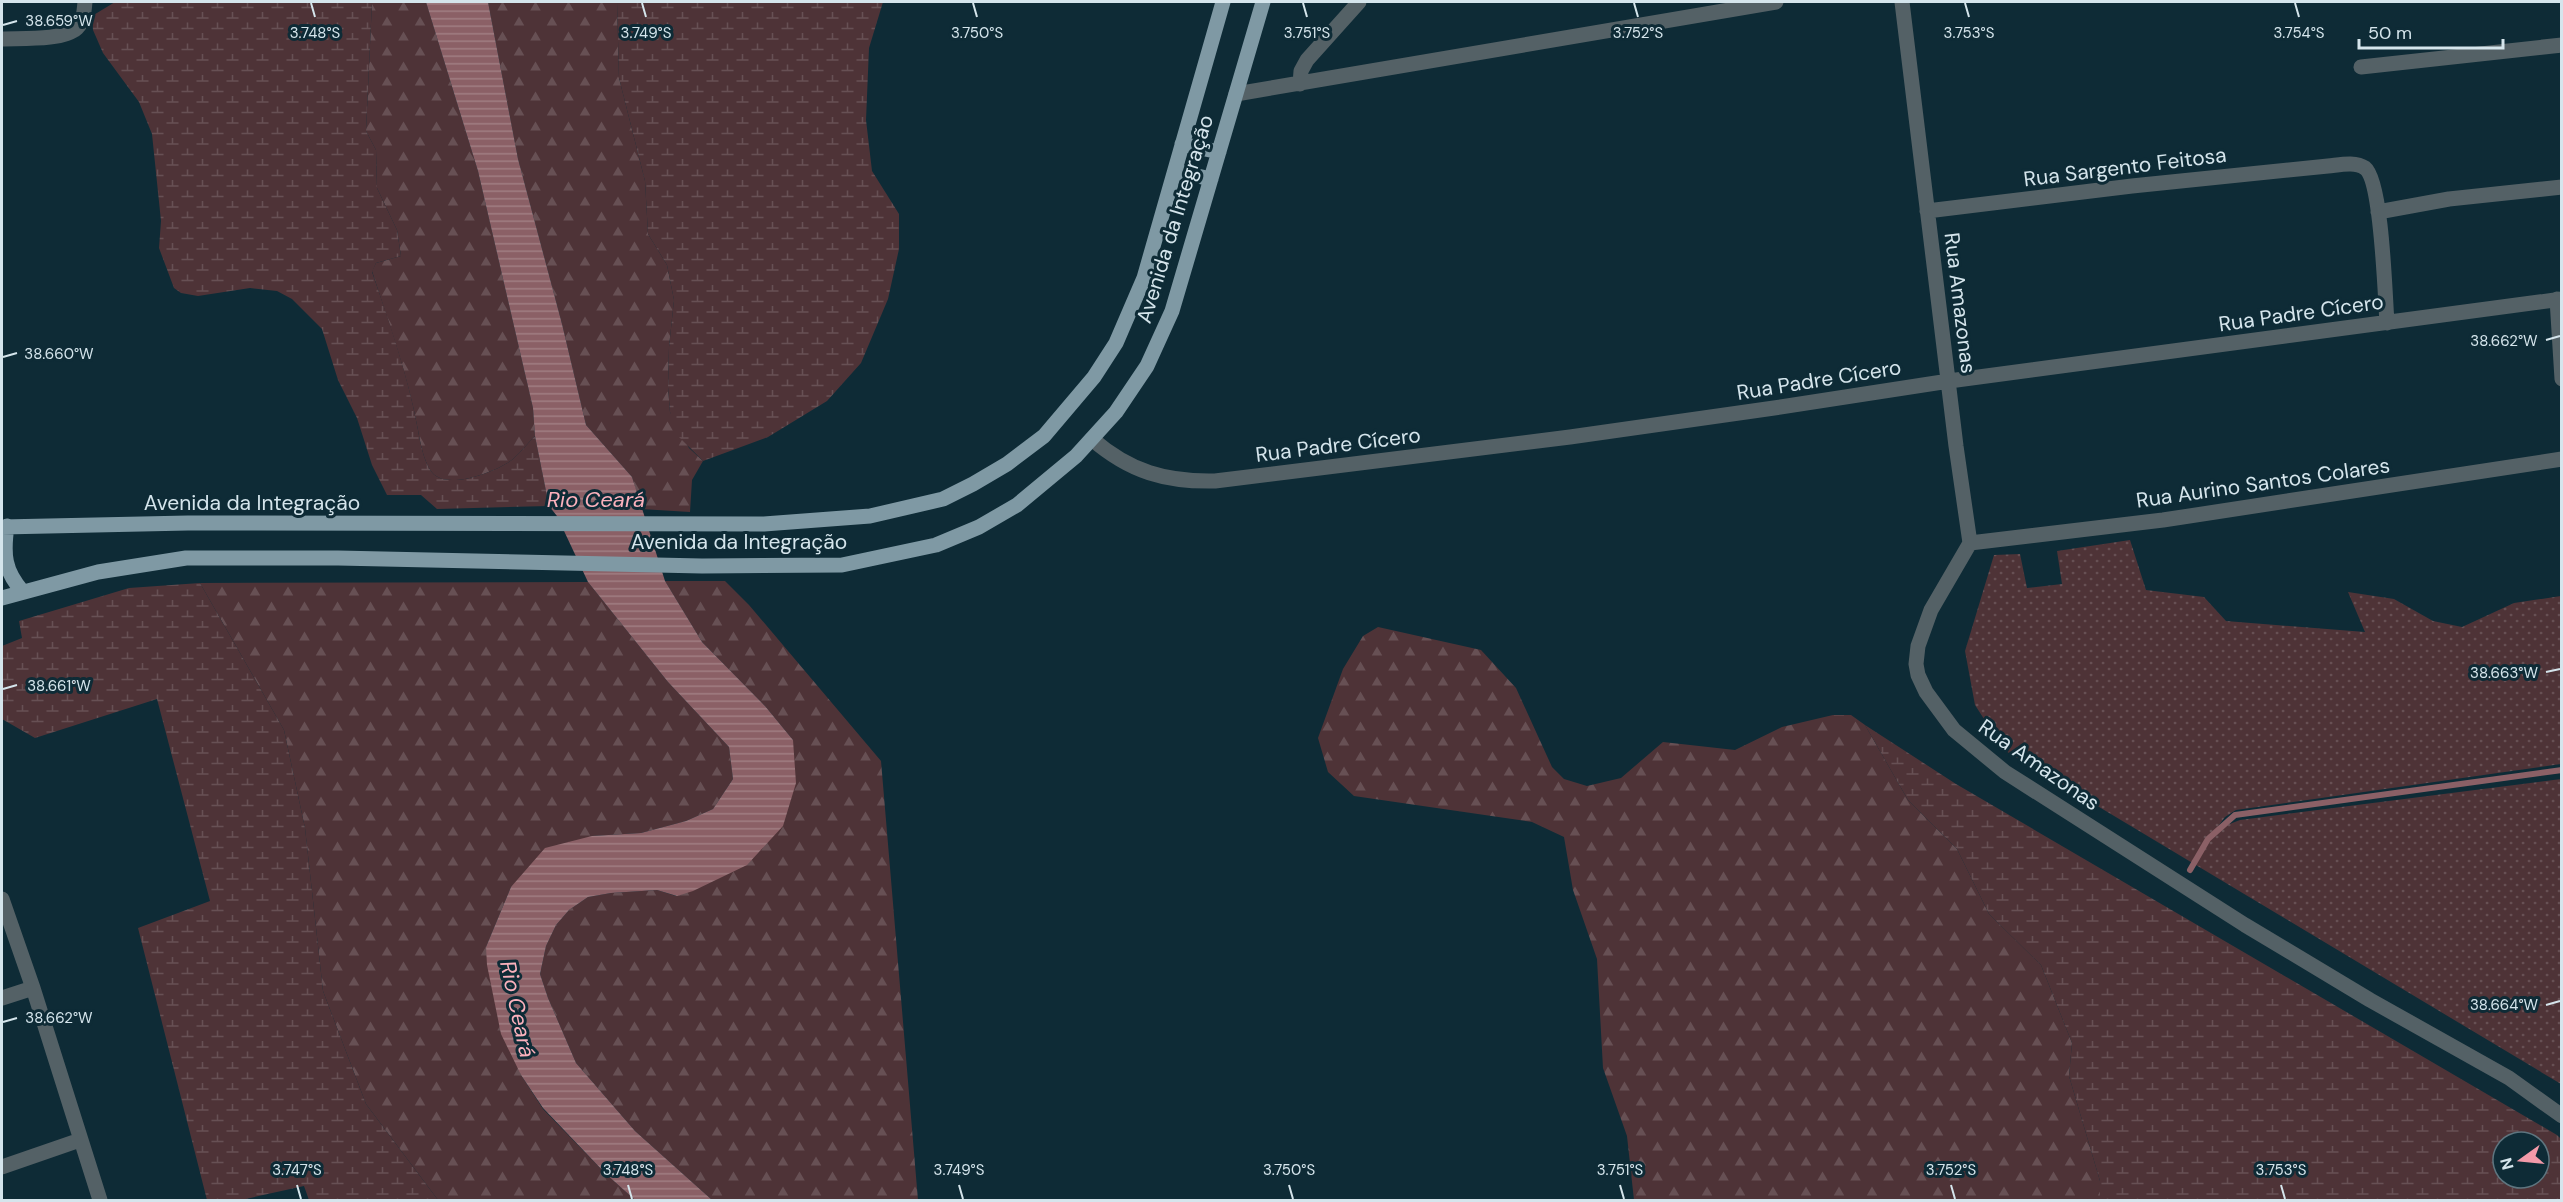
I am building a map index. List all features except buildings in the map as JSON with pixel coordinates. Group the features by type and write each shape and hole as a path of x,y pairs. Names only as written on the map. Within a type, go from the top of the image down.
{"main road":[{"name":"Avenida da Integração","path":"4,527 820,521 879,514 943,499 1007,464 1044,436 1094,377 1116,343 1144,278 1223,2"},
{"name":"Avenida da Integração","path":"2,598 98,572 186,558 502,561 702,566 842,565 936,545 979,527 1017,505 1076,456 1116,412 1151,357 1172,311 1263,2"},
{"path":"1182,144 1219,152"},
{"path":"1175,171 1211,179"},
{"path":"4,527 6,563 12,580 23,592"}],"street":[{"path":"2,39 66,35 77,28 84,16 85,2"},
{"path":"1300,84 1307,60 1359,2"},
{"path":"1236,94 1629,25 1776,2"},
{"name":"Rua Amazonas","path":"1902,2 1970,543 1931,610 1918,646 1916,664 1918,675 1926,692 1954,730 2005,772 2245,926 2509,1078 2562,1116"},
{"path":"2361,67 2562,45"},
{"name":"Rua Sargento Feitosa","path":"1927,212 2132,186 2350,164 2361,165 2367,170 2372,179 2378,212"},
{"path":"2387,323 2378,212 2449,200 2562,187"},
{"path":"2559,299 2562,379"},
{"name":"Rua Padre Cícero","path":"1092,439 1124,462 1142,471 1188,482 1215,481 1570,437 1949,381 2559,299"},
{"name":"Rua Aurino Santos Colares","path":"1970,543 2163,520 2562,459"},
{"path":"2,900 33,988 100,1200"},
{"path":"2,998 33,988"},
{"path":"2,1167 80,1140"}],"green space":[{"path":"115,2 372,2 366,131 376,150 377,188 397,230 401,256 376,263 372,272 404,370 424,455 429,468 436,476 453,480 464,479 487,473 506,464 535,436 549,506 437,509 421,495 387,495 372,465 357,418 338,380 322,329 292,299 277,291 250,288 198,296 181,293 174,288 159,248 161,221 152,134 139,102 103,53 93,30 92,16"},
{"path":"372,2 426,2 478,171 533,408 535,436 519,453 506,464 487,473 464,479 453,480 436,476 426,462 404,369 372,271 376,263 401,256 397,230 377,188 376,150 366,131"},
{"path":"488,2 617,2 619,78 645,181 648,234 667,265 674,300 669,347 670,412 689,448 703,461 692,480 690,512 641,509 632,477 586,425 518,159"},
{"path":"617,2 883,2 869,48 866,120 872,171 899,214 899,249 888,299 861,363 827,401 768,437 703,461 677,435 670,412 669,347 674,300 667,265 648,234 645,181 619,78"},
{"path":"2130,540 2146,590 2204,597 2226,621 2365,632 2348,592 2394,599 2433,621 2462,627 2514,603 2561,596 2561,764 2236,810 2225,817 2211,836 2227,825 2240,820 2561,779 2561,1084 2004,750 1975,705 1965,651 1994,555 2020,554 2027,588 2062,584 2057,551"},
{"path":"665,581 725,581 749,605 881,761 918,1200 712,1200 635,1131 576,1063 548,998 540,974 546,946 556,925 569,910 588,897 611,893 657,890 676,896 793,740 765,706 702,642"},
{"path":"588,582 668,682 729,747 733,779 713,809 686,821 641,833 592,836 511,887 486,947 521,1075 543,1109 605,1173 635,1200 438,1200 366,1104 323,991 305,828 284,730 200,583"},
{"path":"200,583 284,730 305,828 323,991 366,1104 438,1200 309,1200 304,1186 241,1200 207,1200 138,928 210,901 157,699 35,738 2,719 2,646 22,638 19,621 129,588"},
{"path":"1378,627 1481,650 1516,688 1552,767 1564,779 1587,786 1621,778 1663,742 1735,750 1782,727 1833,715 1851,715 1865,725 1908,800 1957,849 1989,914 2041,965 2072,1043 2069,1076 2100,1181 2100,1200 1634,1200 1627,1136 1603,1068 1597,959 1573,890 1564,837 1532,822 1354,796 1328,772 1318,738 1343,669 1363,636"},
{"path":"1865,725 1956,784 2548,1130 2491,1130 2491,1190 2551,1190 2551,1131 2557,1135 2561,1139 2561,1200 2100,1200 2100,1181 2069,1076 2072,1043 2041,965 1989,914 1957,849 1908,800"}],"water":[{"name":"Rio Ceará","path":"426,2 488,2 518,159 586,425 632,477 665,581 702,642 765,706 793,740 796,783 783,826 747,865 693,891 677,896 657,890 588,897 569,910 556,925 546,946 540,974 576,1063 635,1131 712,1200 635,1200 605,1173 543,1108 521,1075 501,1034 487,965 486,947 511,887 545,848 592,836 641,833 686,821 713,809 733,779 729,747 668,682 588,582 557,516 549,506 535,436 533,408 478,171"}],"waterway":[{"path":"2190,870 2208,839 2235,815 2562,770"}]}
